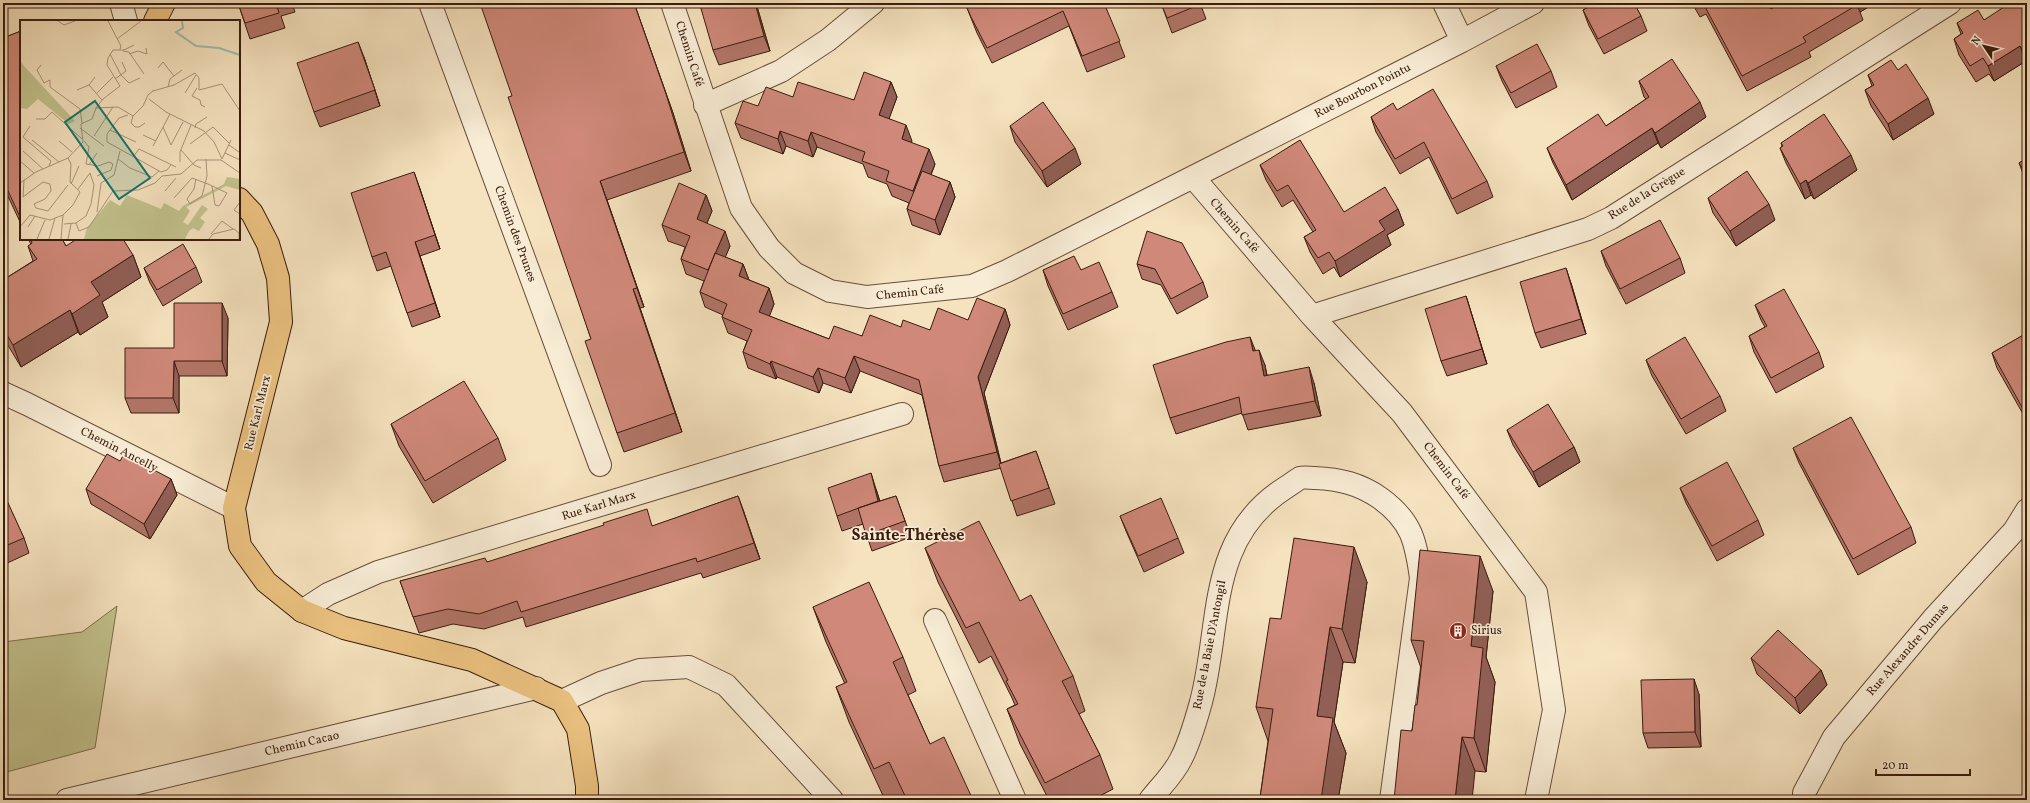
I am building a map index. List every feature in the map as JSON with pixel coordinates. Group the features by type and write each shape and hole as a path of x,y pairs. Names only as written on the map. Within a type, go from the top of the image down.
{"main road":[{"path":"156,20 164,3"},
{"name":"Rue Karl Marx","path":"240,200 252,213 268,244 278,278 281,322 234,508 240,546 266,582 302,611 344,628 472,660 562,701"},
{"path":"562,701 578,729 587,786 586,800"}],"street":[{"path":"121,3 126,20"},
{"name":"Chemin des Prunes","path":"430,3 600,465"},
{"name":"Chemin Café","path":"672,3 705,105 741,208 769,248 794,273 830,291 867,297 972,286 1007,271 1193,178 1312,316 1402,413 1536,592 1554,710 1536,800"},
{"path":"705,105 781,71 828,40 873,3"},
{"path":"1444,3 1462,41"},
{"name":"Rue Bourbon Pointu","path":"1193,178 1462,41 1532,3"},
{"name":"Rue de la Grègue","path":"1312,316 1588,229 1611,218 1950,3"},
{"name":"Chemin Ancelly","path":"3,393 234,508"},
{"name":"Rue Karl Marx","path":"302,611 328,594 378,572 902,414"},
{"name":"Rue de la Baie D'Antongil","path":"1150,800 1181,760 1201,702 1208,666 1217,600 1230,553 1247,522 1270,498 1301,478 1338,479 1370,492 1392,506 1409,527 1418,553 1421,578 1391,800"},
{"name":"Rue Alexandre Dumas","path":"1804,800 1804,793 1834,737 1933,619 2014,531 2027,510"},
{"path":"934,620 1015,800"},
{"path":"562,701 601,683 640,670 689,666 726,685 832,800"},
{"name":"Chemin Cacao","path":"67,800 536,688"}],"green space":[{"path":"117,606 95,748 3,773 3,642 82,632"}],"building":[{"path":"238,3 276,3 279,13 245,23"},
{"path":"480,3 634,3 666,94 684,152 600,181 637,288 633,289 675,413 617,433 585,341 591,339 508,97 512,96"},
{"path":"706,3 755,3 764,36 713,50 700,5"},
{"path":"965,3 1104,3 1120,41 1082,56 1063,11 987,48"},
{"path":"1161,3 1200,3 1201,4 1167,18"},
{"path":"1596,3 1634,3 1641,16 1598,39 1583,10"},
{"path":"1703,3 1768,3 1771,9 1780,3 1856,3 1857,5 1803,37 1806,42 1742,76"},
{"path":"2010,3 2027,3 2027,58 2020,46 1988,66 1983,58 1970,66 1954,39 1963,33 1957,23 1978,10 1984,20"},
{"path":"20,31 20,217 3,180 3,38"},
{"path":"358,42 375,90 314,112 297,63"},
{"path":"1537,44 1551,71 1511,93 1496,66"},
{"path":"1672,59 1700,102 1655,133 1652,128 1566,185 1547,148 1598,114 1606,126 1649,97 1639,81"},
{"path":"1891,60 1898,70 1906,64 1928,98 1888,124 1865,90 1874,85 1868,75"},
{"path":"864,72 891,82 879,115 906,125 902,139 929,149 913,191 886,181 889,171 862,161 865,152 811,132 808,141 780,131 778,139 735,123 743,101 758,106 766,87 793,97 798,82 854,100"},
{"path":"1433,89 1487,181 1452,199 1424,142 1395,159 1371,117 1393,103 1397,110"},
{"path":"1043,102 1075,148 1042,171 1010,126"},
{"path":"1824,114 1851,155 1808,183 1806,180 1800,184 1780,148 1783,146 1781,143"},
{"path":"1300,140 1344,212 1385,187 1398,209 1379,221 1385,230 1335,261 1329,252 1318,258 1304,237 1316,230 1288,185 1277,191 1260,165"},
{"path":"2027,158 2027,175 2019,163"},
{"path":"922,171 950,182 935,220 907,209"},
{"path":"1747,171 1769,204 1730,231 1708,198"},
{"path":"414,172 435,235 415,242 435,303 407,313 386,252 372,257 351,193"},
{"path":"679,183 706,195 697,219 725,231 708,270 681,259 690,236 662,225"},
{"path":"1660,220 1680,258 1620,289 1601,251"},
{"path":"1147,231 1182,243 1203,282 1171,299 1155,269 1137,264"},
{"path":"31,240 63,240 66,246 75,240 124,240 133,255 91,282 100,295 72,314 70,310 13,345 3,328 3,280 37,259 28,246 32,243"},
{"path":"183,244 196,267 157,290 144,268"},
{"path":"715,253 743,264 739,276 769,288 759,312 829,339 834,326 862,336 870,315 901,327 903,320 930,330 938,308 968,320 977,298 1005,309 978,377 997,452 939,466 919,380 854,356 845,378 818,368 813,377 771,361 770,364 743,352 752,330 722,317 727,304 700,292"},
{"path":"1074,256 1081,270 1099,262 1112,292 1063,314 1043,270"},
{"path":"1566,268 1581,319 1535,333 1520,282"},
{"path":"1784,289 1819,352 1771,378 1749,336 1767,326 1755,305"},
{"path":"1466,296 1482,349 1441,361 1425,309"},
{"path":"174,303 222,303 222,361 174,361 173,398 125,398 125,348 174,348"},
{"path":"2027,333 2027,416 1992,353"},
{"path":"1250,337 1253,351 1259,350 1264,376 1309,367 1315,401 1242,415 1239,397 1170,418 1153,365 1226,342"},
{"path":"1685,337 1720,396 1681,419 1646,360"},
{"path":"464,381 498,438 425,481 391,424"},
{"path":"1548,404 1574,447 1533,472 1507,430"},
{"path":"1851,417 1911,527 1853,559 1793,448"},
{"path":"1036,451 1049,488 1011,501 999,464"},
{"path":"107,454 120,461 124,454 171,479 144,524 86,489"},
{"path":"1727,462 1758,520 1712,546 1680,488"},
{"path":"871,473 878,501 837,516 828,488"},
{"path":"3,494 24,538 3,547"},
{"path":"738,496 754,543 697,562 696,558 521,612 517,601 479,614 448,609 413,617 400,581 485,558 487,562 604,525 603,523 647,509 652,526"},
{"path":"896,496 905,521 866,535 858,508"},
{"path":"1161,498 1178,538 1138,556 1120,516"},
{"path":"979,521 1020,601 1031,595 1073,676 1062,681 1100,755 1045,783 1007,709 1018,704 1006,681 1008,680 979,622 966,628 925,548"},
{"path":"1294,538 1354,547 1342,629 1330,627 1317,716 1333,718 1321,800 1270,800 1260,798 1273,709 1256,707 1270,618 1281,619"},
{"path":"1420,550 1480,556 1471,646 1483,648 1474,738 1462,737 1455,800 1394,800 1401,730 1412,731 1415,705 1417,705 1424,641 1411,640"},
{"path":"869,582 903,657 893,662 930,744 944,737 973,800 907,800 889,762 874,769 836,687 847,682 813,607"},
{"path":"1778,630 1821,670 1795,698 1751,658"},
{"path":"1694,679 1695,732 1643,733 1641,680"}],"place":[{"name":"Sirius","path":"1458,631"}],"district":[{"name":"Sainte-Thérèse","path":"908,536"}]}
